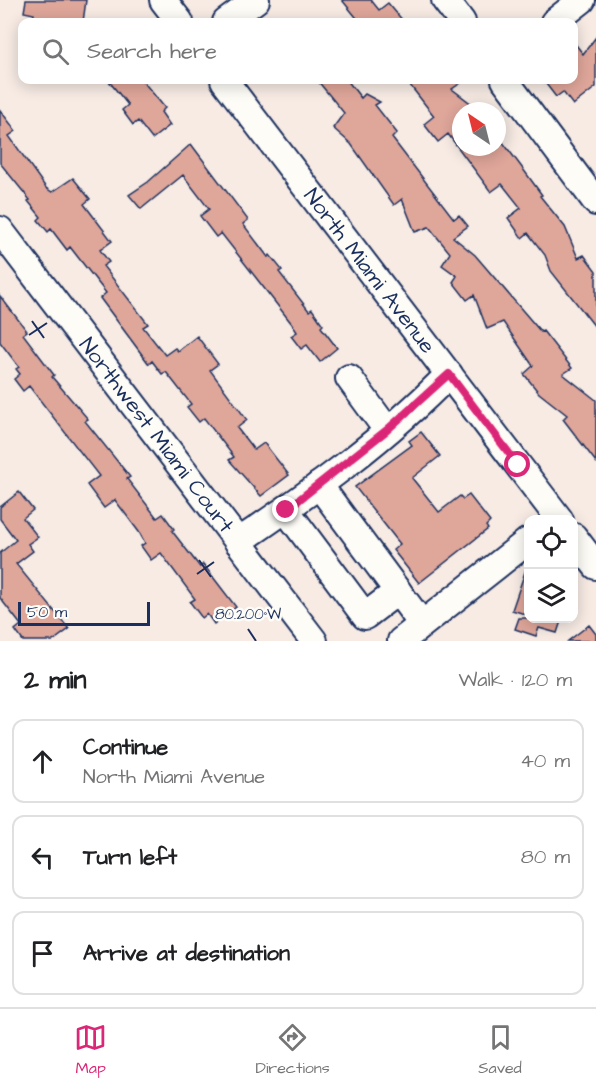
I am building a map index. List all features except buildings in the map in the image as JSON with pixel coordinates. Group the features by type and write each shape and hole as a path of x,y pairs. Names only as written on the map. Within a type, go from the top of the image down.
{"street":[{"path":"163,0 177,18"},
{"path":"231,18 255,0"},
{"path":"445,0 459,18"},
{"path":"559,18 582,0"},
{"name":"North Miami Avenue","path":"227,84 556,515"},
{"path":"508,84 596,202"},
{"name":"Northwest Miami Court","path":"0,230 314,641"},
{"path":"238,542 319,485 387,430 449,374"},
{"path":"348,378 387,430"},
{"path":"319,485 422,624"},
{"path":"286,510 365,616 398,591"},
{"name":"North Miami Avenue","path":"578,543 596,566"},
{"path":"401,641 524,544"}],"route":[{"path":"286,510 387,430 449,374 518,465"}]}
